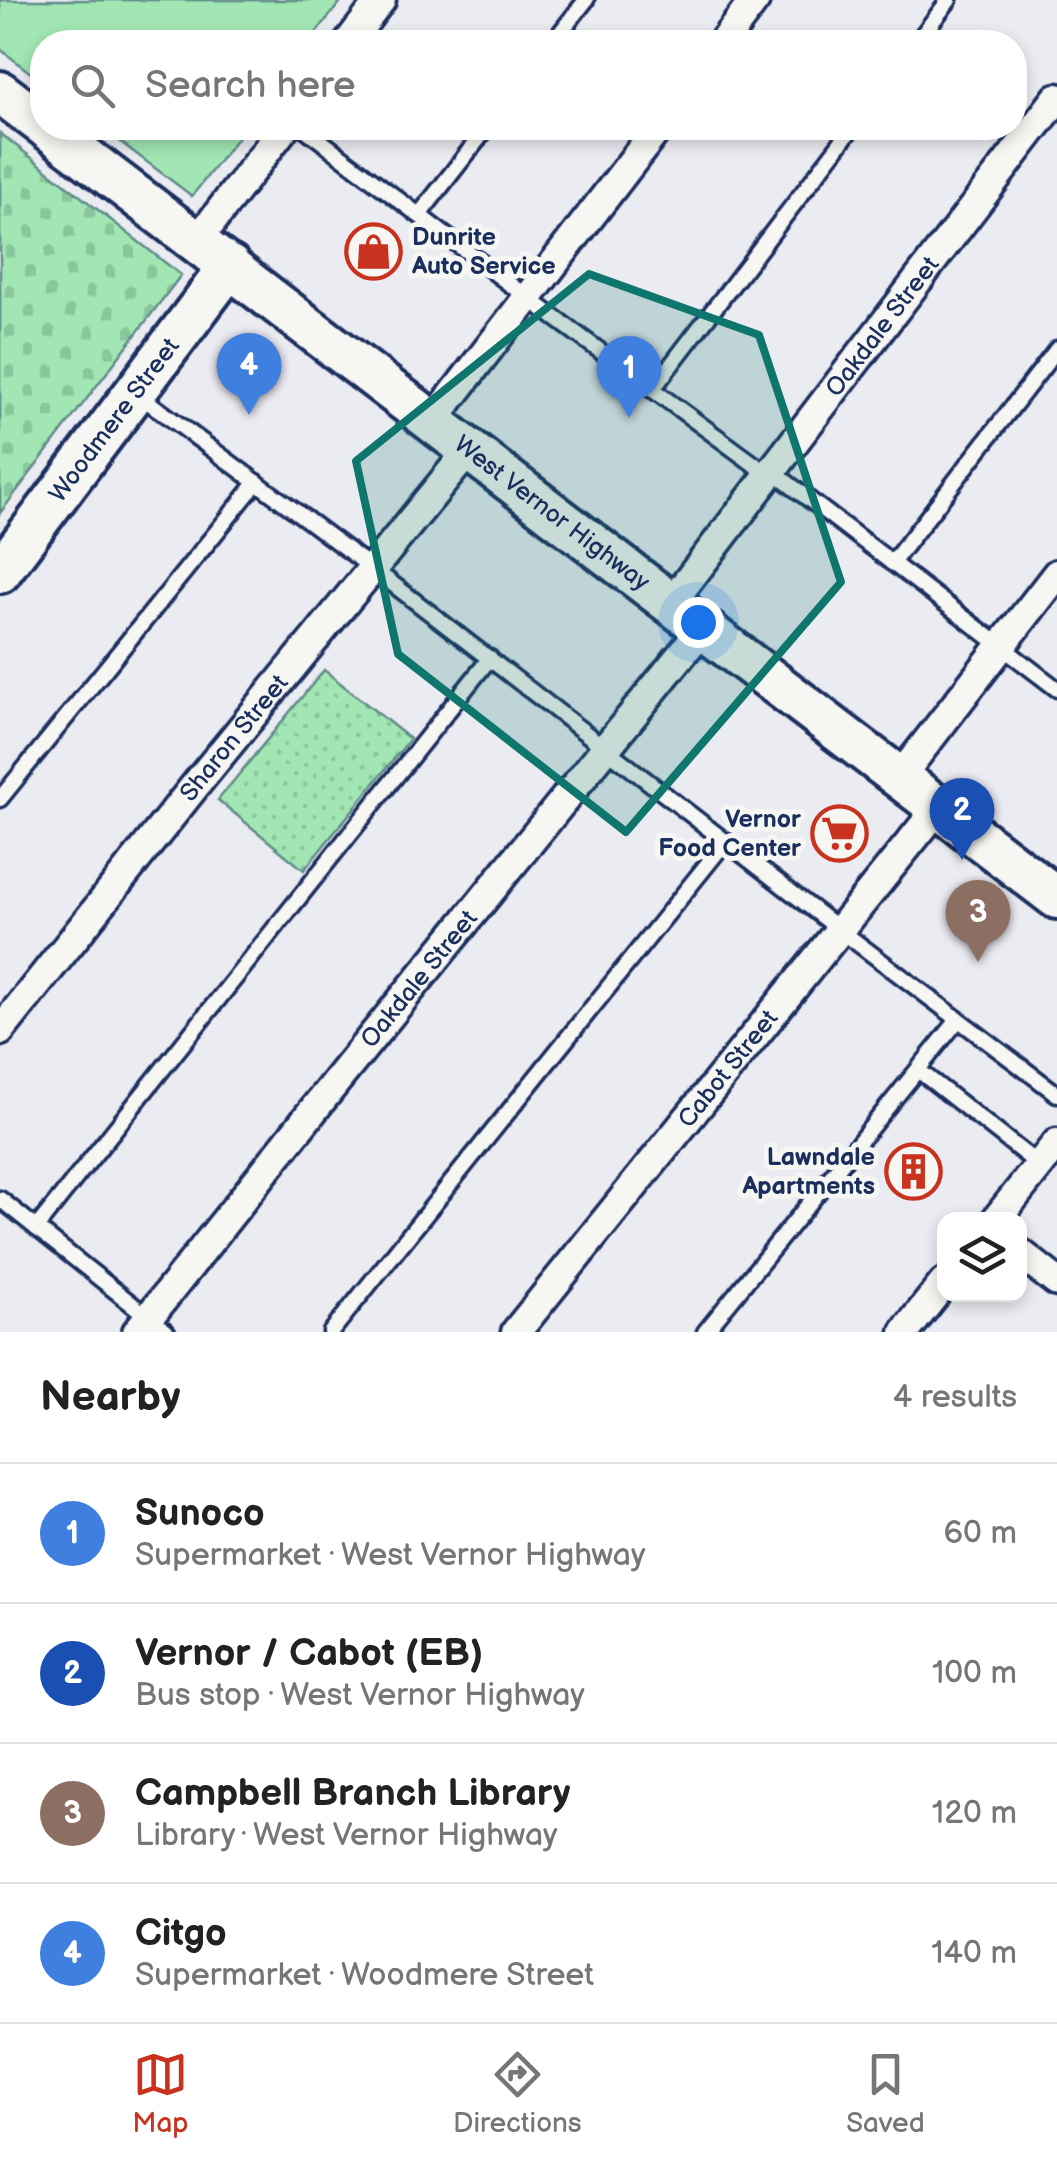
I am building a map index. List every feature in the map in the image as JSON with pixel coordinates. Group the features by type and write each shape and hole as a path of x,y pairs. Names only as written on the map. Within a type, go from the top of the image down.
{"street":[{"path":"357,30 381,0"},
{"path":"732,30 756,0"},
{"name":"West Vernor Highway","path":"0,92 30,115"},
{"name":"Oakdale Street","path":"1027,137 1057,98"},
{"name":"West Vernor Highway","path":"64,140 1057,898"},
{"path":"197,241 275,140"},
{"path":"433,421 649,140"},
{"name":"Oakdale Street","path":"671,603 1025,140"},
{"name":"Woodmere Street","path":"0,572 230,266"},
{"name":"Sharon Street","path":"0,1030 470,449"},
{"path":"899,778 1057,574"},
{"name":"Oakdale Street","path":"151,1327 350,1064 703,628"},
{"name":"Cabot Street","path":"516,1332 938,808"},
{"path":"1002,1212 1057,1143"},
{"path":"1027,1259 1057,1282"},
{"path":"905,1332 937,1292"}],"lane":[{"path":"562,30 586,0"},
{"path":"926,30 950,0"},
{"path":"320,140 652,390 892,562 1057,689"},
{"path":"420,216 479,140"},
{"path":"652,390 843,140"},
{"path":"892,562 1057,349"},
{"path":"135,392 372,568 1057,1094"},
{"path":"0,800 257,482"},
{"path":"36,1228 490,658"},
{"path":"331,1332 726,841"},
{"path":"705,1332 958,1020"},
{"path":"918,1070 1039,1166"},
{"path":"0,1199 151,1327"}],"highlighted area":[{"path":"589,274 759,335 841,582 626,832 398,654 356,461"}],"green space":[{"path":"0,0 342,0 318,30 30,30 30,73 0,49"},
{"path":"0,133 181,275 0,513"},
{"path":"118,140 236,140 192,196"},
{"path":"324,670 410,739 304,870 218,800"}],"place":[{"name":"Dunrite Auto Service","path":"373,251"},
{"name":"Citgo","path":"249,415"},
{"name":"Sunoco","path":"629,418"},
{"name":"Vernor Food Center","path":"840,833"},
{"name":"Vernor / Cabot (EB)","path":"962,860"},
{"name":"Campbell Branch Library","path":"978,962"},
{"name":"Lawndale Apartments","path":"914,1171"}]}
